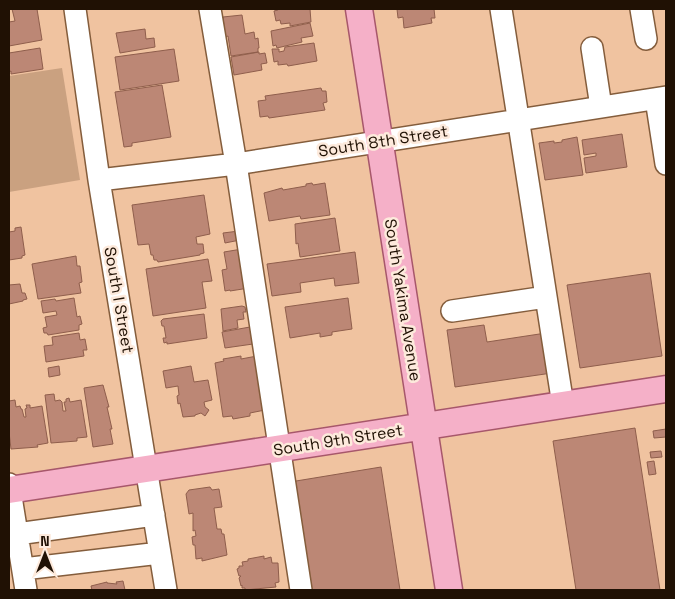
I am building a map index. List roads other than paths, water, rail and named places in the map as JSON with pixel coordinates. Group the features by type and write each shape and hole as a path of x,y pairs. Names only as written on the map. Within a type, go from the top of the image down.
{"main road":[{"name":"South Yakima Avenue","path":"359,9 448,590"},
{"name":"South 9th Street","path":"9,488 147,469 666,389"}],"street":[{"name":"South I Street","path":"75,9 99,180 166,590"},
{"path":"210,9 236,164 301,590"},
{"path":"502,9 564,405"},
{"path":"641,9 646,38"},
{"path":"592,48 601,107"},
{"name":"South 8th Street","path":"99,180 236,164 661,98"},
{"path":"661,98 666,164"},
{"path":"452,311 546,297"},
{"path":"9,488 26,590"},
{"path":"17,534 154,515"},
{"path":"23,569 160,553"}]}
